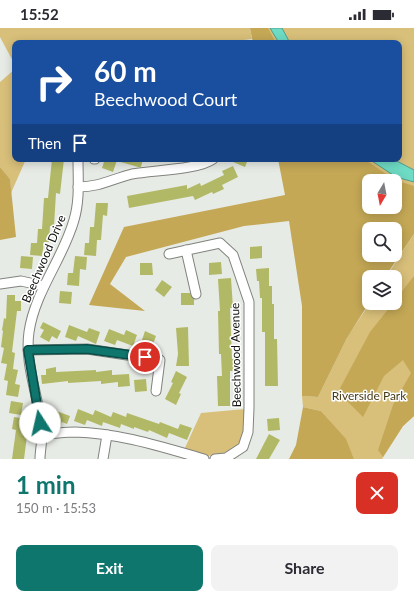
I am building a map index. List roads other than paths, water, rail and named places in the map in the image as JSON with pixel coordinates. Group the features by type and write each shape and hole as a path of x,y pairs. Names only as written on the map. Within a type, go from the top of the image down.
{"street":[{"name":"Beechwood Drive","path":"40,459 42,434 28,350 32,319 44,286 74,220 78,187 78,162"},
{"path":"78,187 92,187 131,174 190,166 203,162"},
{"name":"Beechwood Avenue","path":"169,254 220,243 233,255 248,302 248,432 243,447 226,458 215,459"},
{"path":"186,250 196,294"},
{"path":"0,284 21,281 44,286"},
{"path":"28,350 87,349 160,360 156,391"},
{"path":"42,434 75,432 106,435 144,442 204,459"},
{"path":"103,459 106,435"}],"park label":[{"name":"Riverside Park","path":"369,396"}]}
